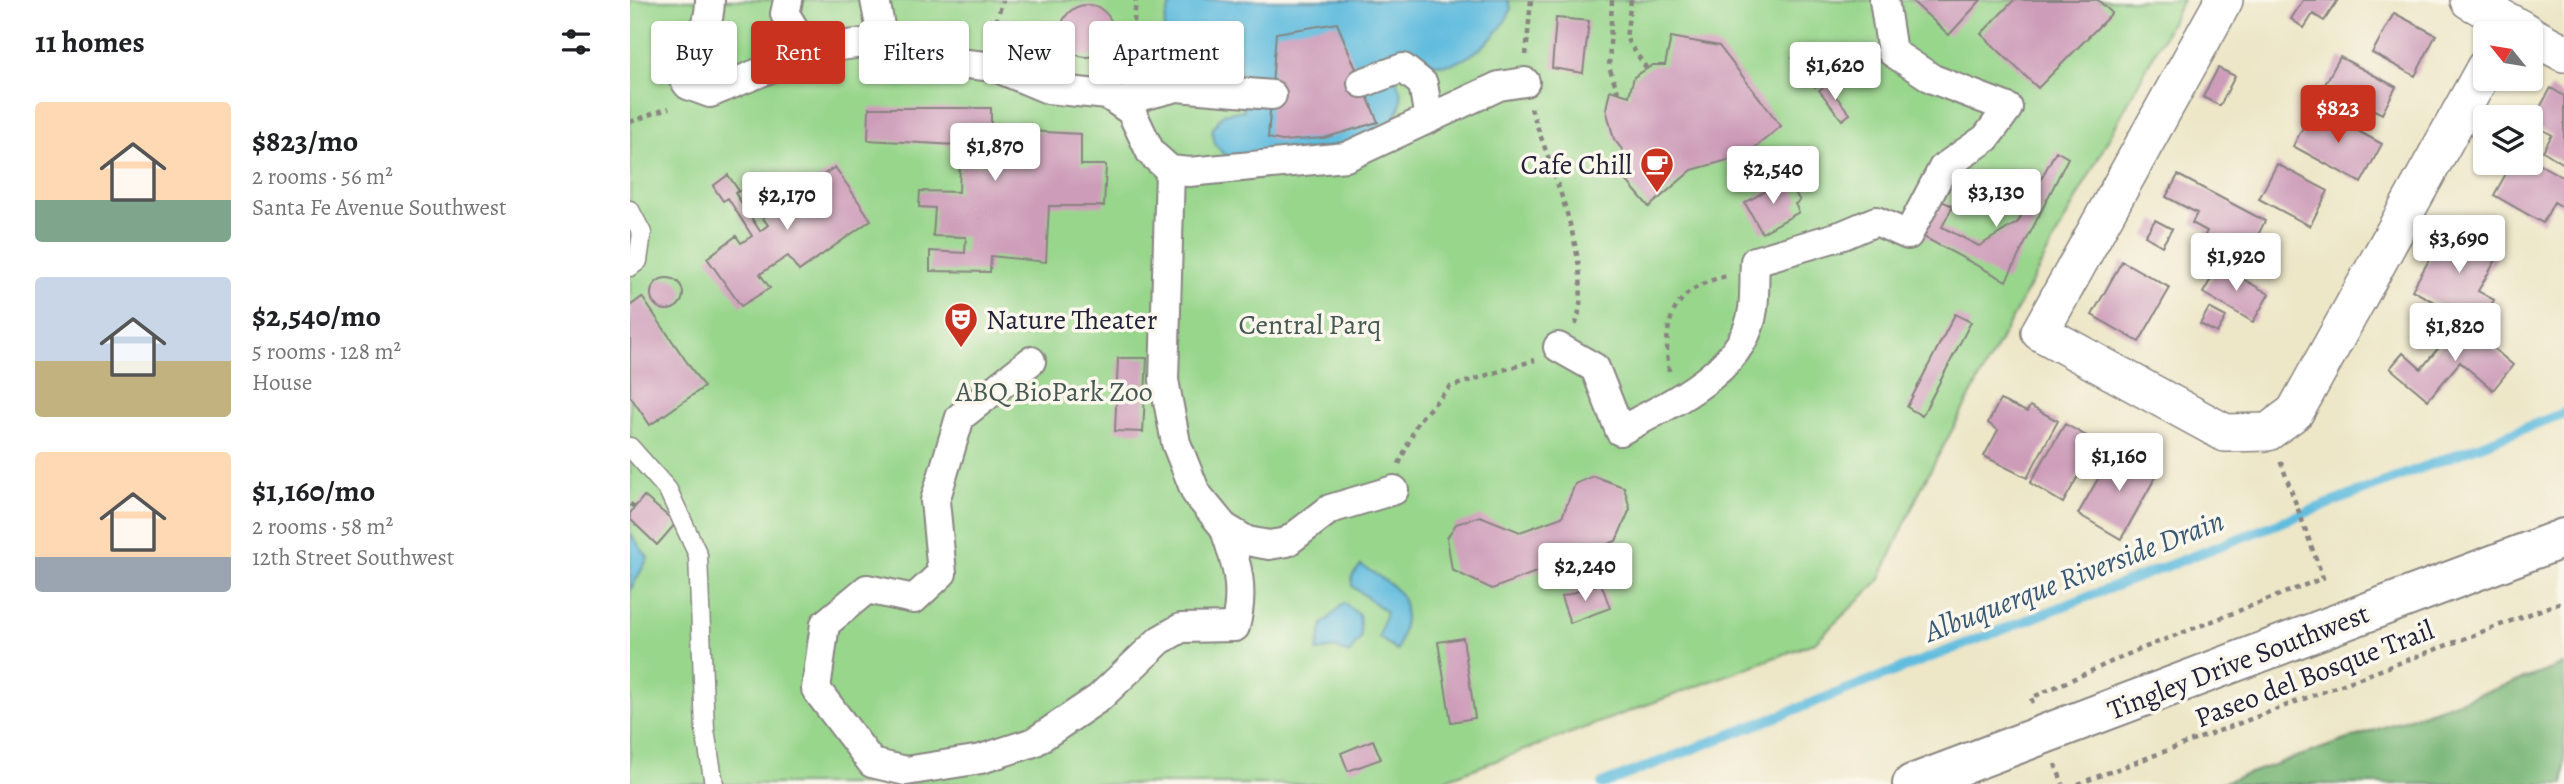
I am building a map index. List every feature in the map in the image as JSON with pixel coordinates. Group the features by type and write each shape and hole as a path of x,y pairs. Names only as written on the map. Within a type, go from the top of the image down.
{"street":[{"path":"710,0 709,19 703,37 690,48 677,69 688,85 710,93 751,76"},
{"path":"788,0 785,15 789,21"},
{"path":"875,0 879,21"},
{"path":"1558,347 1595,368 1620,431 1682,397 1732,359 1753,311 1755,261 1843,236 1876,221 1909,235 1943,168 1986,138 2008,108 1933,79 1892,52 1884,0"},
{"path":"2224,0 2040,332 2225,433 2273,444 2295,412 2473,90"},
{"path":"2469,0 2511,21"},
{"path":"2543,40 2564,53"},
{"path":"969,64 995,67 1048,89 1113,99 1177,87 1272,95"},
{"path":"1362,83 1403,68 1423,84 1429,119"},
{"path":"1113,99 1131,111 1151,153 1170,170 1219,170 1346,157 1499,86 1525,82"},
{"path":"1031,361 960,417 935,501 942,573 914,599 867,589 825,624 816,689 872,763 906,771 981,759 1034,742 1099,698 1160,640 1181,628 1235,626 1242,600 1237,562 1224,527 1196,493 1175,443 1164,380 1170,170"},
{"path":"1224,527 1247,541 1269,545 1287,542 1330,509 1394,490"},
{"name":"Tingley Drive Southwest","path":"1912,784 2564,538"}],"lane":[{"path":"630,210 642,233 638,261 630,267"},
{"path":"630,447 668,489 698,555 705,730 714,784"}],"path":[{"path":"969,59 995,24 1003,0"},
{"path":"1113,99 1139,49 1134,20 1136,0"},
{"path":"1394,490 1408,440 1418,421 1437,397 1467,379 1531,362 1558,347 1575,327 1580,312 1578,254 1525,82 1531,0"},
{"path":"1612,0 1609,67 1618,92"},
{"path":"1631,0 1626,38 1647,69"},
{"path":"1682,397 1670,378 1665,340 1668,325 1688,292 1700,282 1754,271"},
{"path":"2273,444 2311,547"},
{"name":"Paseo del Bosque Trail","path":"2078,784 2564,601"}],"green space":[{"name":"ABQ BioPark Zoo","path":"630,0 2183,0 1922,486 1879,581 1814,643 1433,784 630,784"},
{"path":"2564,664 2564,784 2218,784 2544,672"}],"water":[{"path":"1173,0 1508,0 1511,9 1505,21 1485,44 1458,61 1444,65 1431,62 1420,54 1397,51 1390,66 1399,88 1401,102 1393,120 1376,133 1325,148 1225,156 1215,144 1212,130 1223,114 1244,110 1248,79 1244,76 1244,21 1166,21"},
{"path":"630,533 648,558 630,591"},
{"path":"1361,565 1388,583 1402,599 1405,619 1397,651 1379,637 1386,612 1352,586 1352,576"},
{"path":"1344,603 1359,615 1361,637 1349,654 1335,648 1317,651 1323,624"}],"building":[{"path":"1911,0 1981,0 1949,35"},
{"path":"2014,0 2098,0 2112,13 2038,88 1981,34"},
{"path":"2303,0 2338,0 2324,21 2313,14 2304,28 2291,19"},
{"path":"1087,5 1097,7 1111,21 1089,21 1089,57 1077,55 1075,21 1063,21 1077,7"},
{"path":"2394,13 2436,35 2415,76 2372,53"},
{"path":"1556,18 1589,21 1583,73 1552,68"},
{"path":"1337,23 1378,122 1324,138 1282,141 1268,138 1276,33"},
{"path":"1671,37 1719,46 1781,126 1746,155 1692,170 1649,207 1619,172 1628,157 1614,139 1606,109 1610,90 1629,96 1634,77 1653,65 1665,65"},
{"path":"1800,52 1823,81 1815,87 1792,58"},
{"path":"2340,57 2396,87 2382,114 2325,84"},
{"path":"2218,68 2235,76 2220,106 2203,97"},
{"path":"1827,85 1850,114 1842,120 1819,90"},
{"path":"2551,88 2564,96 2564,164 2543,151 2552,135 2543,130 2541,105"},
{"path":"2314,107 2382,144 2361,183 2293,146"},
{"path":"869,108 991,108 991,129 1081,134 1081,165 1106,165 1104,206 1049,206 1046,262 991,256 990,272 930,271 930,251 965,253 966,237 933,236 935,208 919,207 920,191 959,192 960,164 991,165 991,147 868,140"},
{"path":"2056,151 2068,158 2006,281 1920,235 1939,200 1953,206 1942,227 1979,246 2018,222"},
{"path":"2277,164 2328,191 2310,226 2259,199"},
{"path":"2543,166 2564,178 2564,208 2554,202 2543,223 2494,195 2505,175 2543,175"},
{"path":"835,167 871,220 799,271 788,256 760,274 770,288 741,306 707,258 736,236 741,243 752,236 728,198 723,201 713,186 728,175 739,191 735,193 760,231 768,225 762,217 777,206 767,195 772,189 779,190 788,199"},
{"path":"2178,175 2265,221 2256,239 2277,250 2266,271 2204,237 2207,231 2192,223 2197,213 2166,197"},
{"path":"1782,181 1786,189 1791,186 1800,201 1795,204 1799,212 1762,233 1745,203"},
{"path":"2155,220 2172,229 2162,246 2145,236"},
{"path":"2450,223 2501,251 2478,291 2494,300 2479,327 2412,290"},
{"path":"2122,261 2170,288 2139,342 2092,315"},
{"path":"2219,265 2269,294 2253,322 2203,293"},
{"path":"667,278 678,283 683,294 678,305 667,310 656,305 651,294 656,283"},
{"path":"642,297 704,387 650,425 630,396 630,306"},
{"path":"2209,308 2226,317 2217,333 2200,324"},
{"path":"1955,314 1971,322 1922,416 1907,407"},
{"path":"2461,321 2513,365 2493,390 2460,362 2428,400 2390,368 2403,353 2421,369"},
{"path":"1118,358 1147,358 1143,432 1115,431"},
{"path":"2000,400 2027,412 2030,406 2058,421 2027,478 1984,456 1998,430 1988,423"},
{"path":"2065,424 2097,442 2063,503 2030,483"},
{"path":"2116,447 2159,471 2121,539 2078,514"},
{"path":"1593,476 1624,487 1630,509 1616,541 1492,589 1452,570 1447,538 1456,524 1480,516 1520,532 1562,517 1575,484"},
{"path":"644,496 676,523 657,545 630,519 630,513"},
{"path":"1601,583 1610,608 1570,623 1561,597"},
{"path":"1463,638 1475,718 1451,722 1438,642"},
{"path":"1373,740 1381,759 1348,771 1341,753"}],"waterway":[{"name":"Albuquerque Riverside Drain","path":"1602,784 2564,413"}],"place":[{"name":"Cafe Chill","path":"1657,194"},
{"name":"Nature Theater","path":"961,349"}],"park label":[{"name":"Central Parq","path":"1310,324"}]}
